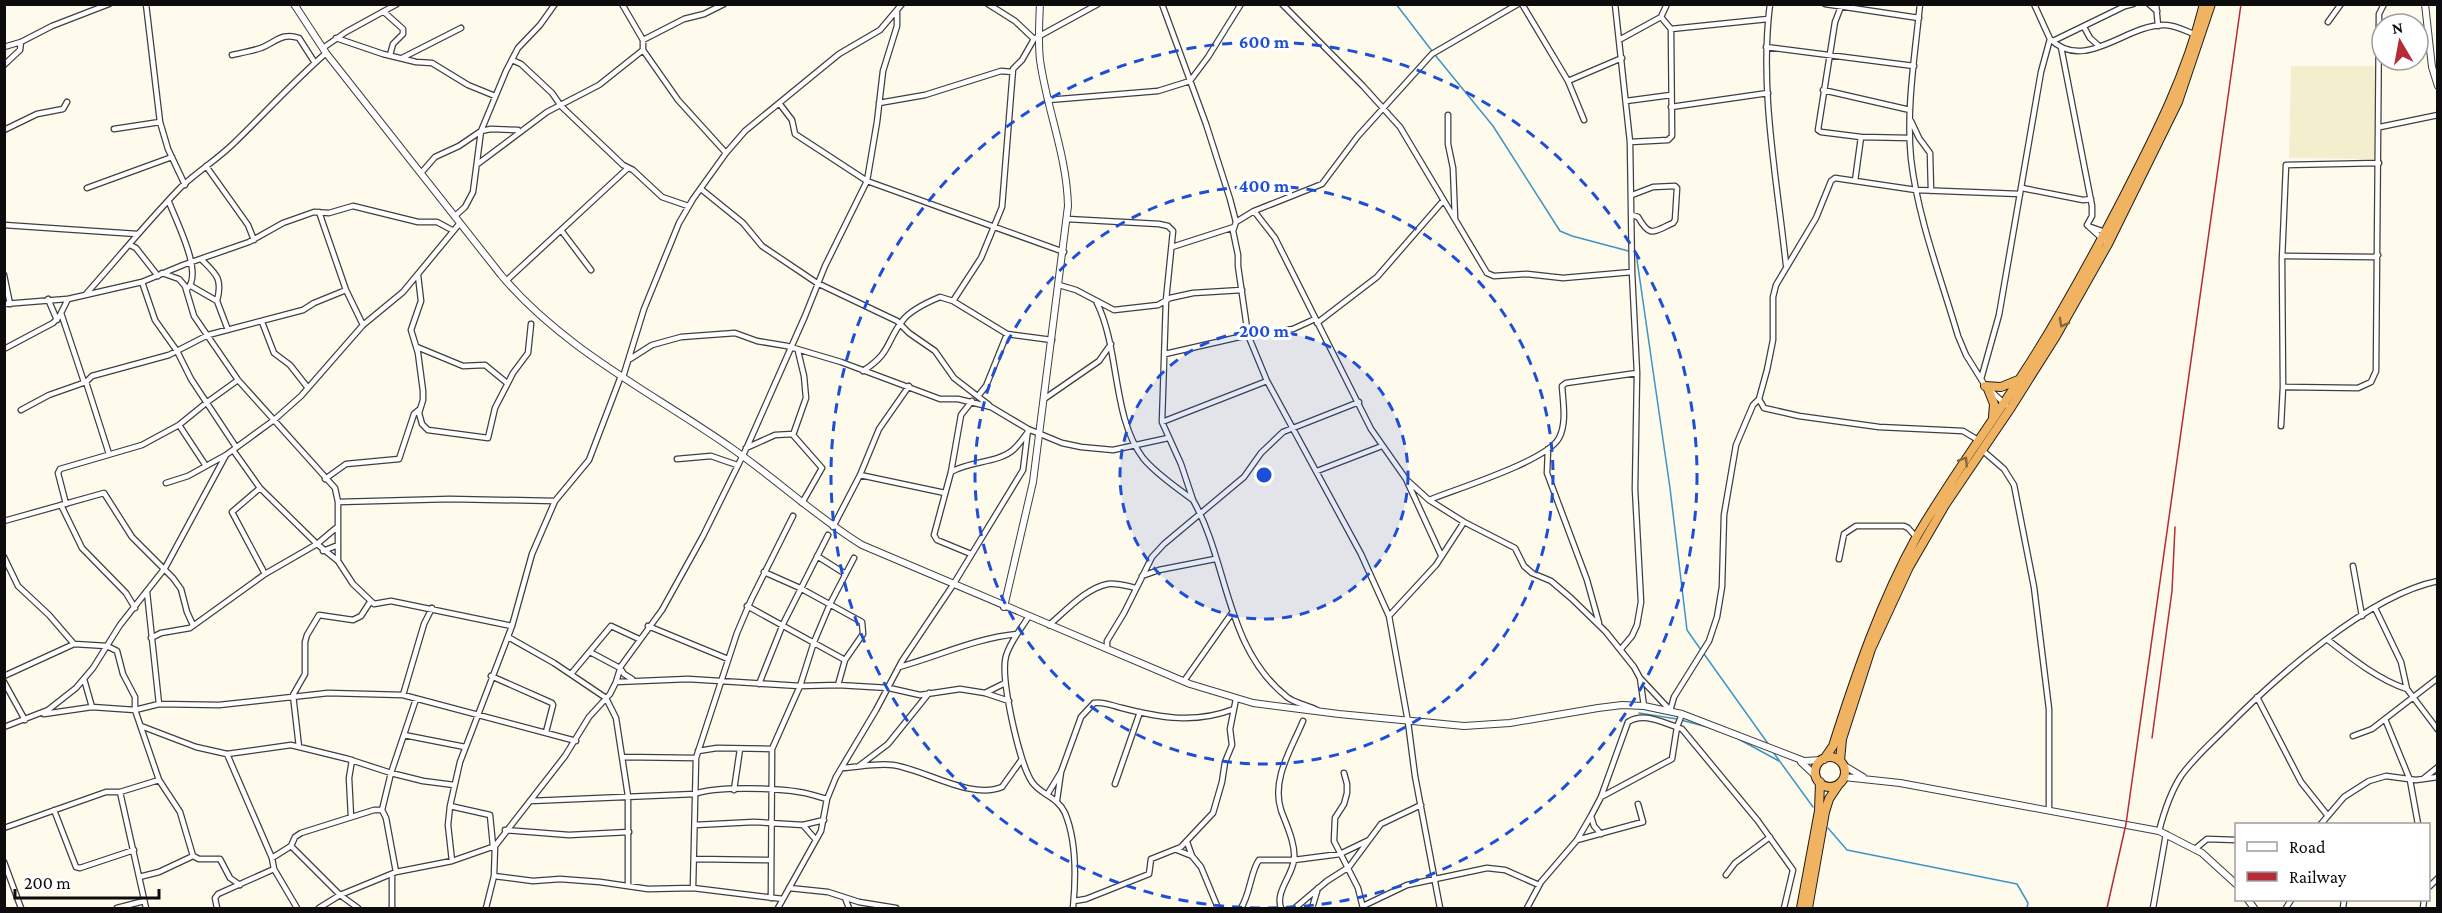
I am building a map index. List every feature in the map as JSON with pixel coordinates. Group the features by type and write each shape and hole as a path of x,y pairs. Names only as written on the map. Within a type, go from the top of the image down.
{"highway":[{"path":"1801,909 1819,811 1816,767 1833,746 1865,648 1917,538 1978,440 2007,406 2056,336 2164,120 2196,36 2204,4"},
{"path":"1808,909 1828,799 1841,780 1840,748 1871,649 1885,617 1924,539 1982,450 2022,375 2106,238 2178,102 2211,4"},
{"path":"1985,385 1994,388 2007,386 2022,375"},
{"path":"1985,385 1994,409 1990,424"},
{"path":"1823,759 1832,758 1841,763"},
{"path":"1818,779 1829,786 1841,780"}],"street":[{"path":"4,47 21,42 52,26 109,4"},
{"path":"146,4 160,122 172,157 185,184"},
{"path":"294,4 325,50 506,281 530,308 554,329 622,377 741,455 832,527 872,549 1184,681 1236,699 1275,707 1464,726 1485,726 1598,708 1644,706 1683,714 1794,757 1813,762 1823,759"},
{"path":"86,294 130,245 136,234 185,184 234,143 315,63 336,38 397,4"},
{"path":"455,216 470,199 478,163 481,131 495,96 518,48 540,25 555,4"},
{"path":"622,4 643,40 643,50 678,100 726,153"},
{"path":"643,40 679,21 704,14 724,4"},
{"path":"452,861 448,830 454,785 491,676 513,626 532,554 555,501 589,460 630,359 644,309 688,206 726,153 746,131 849,47 880,30 902,4"},
{"path":"988,4 1036,38"},
{"path":"1004,606 1033,482 1067,219 1066,176 1036,38 1040,4"},
{"path":"953,301 973,273 995,228 1005,192 1012,72 1036,38 1098,4"},
{"path":"1162,4 1206,124 1235,225 1248,336 1267,381 1361,554 1389,616 1440,909"},
{"path":"1048,100 1158,90 1190,81 1214,49 1241,4"},
{"path":"1282,4 1384,107 1400,127 1490,275 1527,274 1563,278 1632,272"},
{"path":"1172,247 1235,225 1254,212 1322,184 1358,136 1432,54 1518,4"},
{"path":"1522,4 1568,81 1584,120"},
{"path":"1615,4 1630,142 1632,272 1637,373 1635,489 1641,613 1632,636 1621,649"},
{"path":"1619,40 1662,17 1667,4"},
{"path":"1770,4 1766,47 1768,93 1786,265"},
{"path":"1825,4 1919,18"},
{"path":"1920,4 1910,110 1910,138 1916,190 1958,336 1966,355 1985,385 2007,406"},
{"path":"2034,4 2051,40 2061,47 2078,51 2158,26 2175,27 2196,36"},
{"path":"2051,40 2133,4"},
{"path":"2149,4 2157,11"},
{"path":"2156,4 2158,26"},
{"path":"2328,22 2341,4"},
{"path":"2283,387 2358,388 2374,379 2376,371 2380,127 2379,14 2384,4"},
{"path":"2425,4 2432,67 2438,86"},
{"path":"1841,6 1835,21 1818,130 1861,137 1910,138"},
{"path":"319,909 340,895 394,873 452,861 494,846 576,741 588,717 606,698 616,682 620,668 675,588 703,536 746,448 805,316 817,283 867,181 882,71 898,20 897,11"},
{"path":"384,12 403,28 403,34 393,44 390,55"},
{"path":"1630,142 1670,138 1671,29 1662,17"},
{"path":"1671,29 1768,19"},
{"path":"2084,27 2090,38 2099,46"},
{"path":"402,58 461,28"},
{"path":"880,30 892,38"},
{"path":"232,55 261,48 280,36 288,35 299,38 315,63"},
{"path":"336,38 416,62 432,63 468,85 495,96"},
{"path":"1985,385 2041,72 2051,40"},
{"path":"4,65 20,50 21,42"},
{"path":"1766,47 1914,66"},
{"path":"2061,47 2093,212 2088,226 2106,238"},
{"path":"478,163 519,130 574,96 588,92 599,85 643,50"},
{"path":"1568,81 1622,58"},
{"path":"512,60 521,64 552,93 561,106 662,197 688,206"},
{"path":"879,103 925,95 1001,71 1012,72"},
{"path":"1823,90 1910,110"},
{"path":"1671,107 1768,93"},
{"path":"1626,101 1671,95"},
{"path":"4,130 31,116 63,109 67,102"},
{"path":"779,103 792,120 795,134 867,181 1064,252"},
{"path":"1448,115 1448,144 1453,168 1455,218"},
{"path":"2380,127 2438,115"},
{"path":"1910,118 1919,138 1930,153 1931,191"},
{"path":"114,129 160,122"},
{"path":"421,172 435,157 459,146 481,131 519,130"},
{"path":"1855,181 1861,137"},
{"path":"87,188 172,157"},
{"path":"2281,426 2282,256 2286,165 2379,164"},
{"path":"206,166 248,225 254,240"},
{"path":"506,281 628,168"},
{"path":"1670,710 1699,654 1704,650 1717,617 1722,587 1724,515 1736,445 1753,405 1759,399 1773,340 1773,297 1776,285 1786,265 1808,233 1833,179 1916,190 2020,194"},
{"path":"1632,195 1653,187 1673,186 1677,188 1673,223 1648,232 1642,227 1638,217 1632,215"},
{"path":"2022,188 2084,200 2091,199"},
{"path":"700,189 729,211 762,246 817,283 901,324 909,333 935,351 954,378 991,407 1028,430 1062,443 1109,450 1168,438"},
{"path":"1165,354 1293,329 1316,321 1377,277 1443,201"},
{"path":"169,202 193,270 189,288 191,310 238,380 335,488 338,502 336,528 338,561"},
{"path":"4,275 7,304 68,298 142,282 254,240 284,223 318,212 329,213 353,206 418,222 437,222 452,230"},
{"path":"318,212 346,290 363,325"},
{"path":"1254,212 1275,238 1382,446 1406,479 1441,555"},
{"path":"1067,219 1165,225 1173,231 1166,300 1162,422 1200,513 1239,633 1261,672 1289,699 1322,712"},
{"path":"166,483 188,476 226,455 274,420 308,388 363,325 384,311 418,275 452,230 460,223"},
{"path":"4,225 136,234"},
{"path":"561,230 591,270"},
{"path":"130,245 136,248 160,274 178,279 189,288 217,301"},
{"path":"2282,256 2374,257 2378,255"},
{"path":"201,259 219,280 220,289 217,301 228,330"},
{"path":"418,275 421,301 411,330 417,347 424,397 420,410 422,424 428,430 486,439 490,435 495,408 507,382 528,353 531,324"},
{"path":"142,282 152,314 260,488 323,551 338,561 353,584 370,602 377,605 391,601 513,626"},
{"path":"1059,285 1079,292 1112,310 1158,305 1166,300 1192,293 1242,290"},
{"path":"21,410 96,375 162,358 208,335 303,310 346,290"},
{"path":"862,371 884,355 909,314 942,297 953,301 1007,334 1052,340"},
{"path":"4,349 57,320 68,298"},
{"path":"48,299 57,320"},
{"path":"1097,303 1105,319 1123,408 1135,446 1152,467 1193,500"},
{"path":"1105,319 1112,310"},
{"path":"61,313 109,454"},
{"path":"262,322 274,353 290,365 308,388"},
{"path":"630,359 651,345 684,336 735,333 757,341 841,362 940,399 953,398 991,407"},
{"path":"971,554 934,537 951,472 961,415 986,386 1007,334"},
{"path":"1044,399 1100,361 1111,344"},
{"path":"417,347 463,366 484,365 507,382"},
{"path":"798,351 806,398 793,434 794,438 822,468 802,503"},
{"path":"1429,500 1524,462 1548,449 1560,436 1564,413 1564,384 1637,373"},
{"path":"135,608 126,593 82,548 64,505 58,470 142,445 179,425 206,402 238,380"},
{"path":"1162,422 1267,381"},
{"path":"832,527 860,476 879,429 909,386"},
{"path":"1759,399 1764,408 1799,416 1878,427 1963,431 1978,440"},
{"path":"1107,649 1107,641 1155,553 1244,477 1261,453 1276,438 1293,427 1359,402"},
{"path":"325,479 342,466 351,463 398,460 414,414 420,410"},
{"path":"179,425 206,466"},
{"path":"951,472 983,460 1006,455 1015,448 1028,430"},
{"path":"778,909 816,840 824,820 830,788 889,688 898,667 953,585 1023,470 1028,430"},
{"path":"746,448 775,435 793,434"},
{"path":"1317,471 1382,446"},
{"path":"1548,449 1547,473 1587,580 1599,624"},
{"path":"1982,450 2004,470 2014,485 2034,587 2049,710 2049,810"},
{"path":"4,727 39,714 66,696 84,679 120,625 165,568 226,455"},
{"path":"677,459 711,456 737,465"},
{"path":"860,476 945,493"},
{"path":"1406,479 1429,500 1464,522 1515,548 1524,566 1532,573 1559,587 1599,624 1621,649 1640,678 1670,710"},
{"path":"260,488 232,512 265,574"},
{"path":"4,521 104,493 132,537 165,568 181,589 193,625"},
{"path":"338,502 450,499 555,501"},
{"path":"693,888 696,758 747,606 793,516"},
{"path":"1389,616 1425,578 1464,522"},
{"path":"1839,559 1844,534 1856,526 1904,526 1917,538"},
{"path":"151,638 161,633 178,631 193,625 265,574 317,544 336,528"},
{"path":"759,684 783,624 828,535"},
{"path":"323,551 338,545"},
{"path":"817,556 844,573"},
{"path":"4,557 18,586 49,615 74,644"},
{"path":"771,897 772,749 800,686 814,642 830,604 844,573 854,558"},
{"path":"1142,576 1159,570 1215,559"},
{"path":"2353,566 2362,616"},
{"path":"764,572 859,619 864,626 863,634 845,660 838,685"},
{"path":"2153,909 2162,833 2169,801 2182,776 2193,762 2257,697 2328,640 2375,608 2414,589 2438,581"},
{"path":"1049,625 1099,587 1111,584 1136,588"},
{"path":"147,592 159,704"},
{"path":"298,747 293,695 305,674 305,642 317,616 321,614 343,620 353,620 361,616 370,602"},
{"path":"747,606 845,660"},
{"path":"403,694 424,624 432,608"},
{"path":"2375,608 2401,662 2407,689 2438,730"},
{"path":"1184,681 1232,613"},
{"path":"1029,616 1006,656 1005,683 1022,759 1033,783 1057,800 1066,816 1073,845 1073,909"},
{"path":"571,674 611,626 639,639"},
{"path":"648,626 728,659"},
{"path":"150,629 161,633"},
{"path":"898,667 980,640 1017,634"},
{"path":"508,637 571,674 606,698 616,718 628,796 628,886"},
{"path":"2328,640 2346,655 2407,689"},
{"path":"4,676 74,644 107,646 119,654 123,674 135,697 135,710 159,780 180,812 193,856 196,859 220,859 230,878 240,885"},
{"path":"590,652 620,668 624,674 635,681"},
{"path":"491,676 552,703 546,732"},
{"path":"1640,678 1644,706"},
{"path":"2353,736 2372,729 2438,678"},
{"path":"84,679 92,707"},
{"path":"616,682 668,679 800,686 838,685 889,688 915,694 952,689 985,693 1009,701"},
{"path":"4,682 25,720"},
{"path":"985,693 1005,683"},
{"path":"39,714 92,707 135,710 159,704 219,705 293,695 328,693 403,694 576,741"},
{"path":"856,767 888,744 929,693"},
{"path":"2257,697 2301,782 2328,816"},
{"path":"392,909 394,873 386,818 382,810 391,773 416,699"},
{"path":"1074,901 1086,899 1149,874 1150,859 1177,850 1213,813 1225,762 1232,745 1230,729 1236,699"},
{"path":"1047,795 1061,772 1081,717 1094,703 1103,702 1140,712 1193,719 1217,715 1234,709"},
{"path":"1114,784 1140,712"},
{"path":"1601,797 1672,759 1677,727 1683,714"},
{"path":"1527,909 1539,885 1576,840 1591,816 1601,797 1624,726 1634,718 1645,717 1687,732 1770,837 1794,871 1784,909"},
{"path":"2385,719 2410,780 2418,823"},
{"path":"1281,909 1279,903 1281,895 1294,860 1287,821 1281,809 1279,779 1303,721"},
{"path":"141,726 196,747 227,754 284,745 352,760 423,781 454,785"},
{"path":"404,735 465,747"},
{"path":"734,790 740,749"},
{"path":"698,751 772,749"},
{"path":"227,754 272,858 274,869 297,909"},
{"path":"622,757 696,758"},
{"path":"1794,757 1807,766 1818,779"},
{"path":"842,768 892,765 964,788 981,791 1002,787 1022,759"},
{"path":"351,817 349,778 352,760"},
{"path":"1841,763 1866,778"},
{"path":"2421,780 2438,767"},
{"path":"1057,800 1061,772"},
{"path":"1344,773 1347,793 1344,804 1335,818 1334,841 1349,867 1363,907 1407,885 1472,870 1497,868 1539,885"},
{"path":"2323,823 2344,797 2369,781 2386,776 2410,780 2438,777"},
{"path":"1841,780 1866,778 2049,810 2162,833 2195,849 2215,863 2235,883"},
{"path":"4,828 106,792 120,792 159,780"},
{"path":"530,801 695,794 704,790 801,792 827,799"},
{"path":"120,792 146,909"},
{"path":"1576,840 1643,822 1638,804"},
{"path":"1295,909 1318,888 1349,867 1387,820 1421,805"},
{"path":"450,806 490,815 494,846 494,876 486,909"},
{"path":"54,810 76,867 80,868 134,850"},
{"path":"272,858 291,846 295,837 301,833 382,810"},
{"path":"1591,816 1594,826 1601,834"},
{"path":"695,825 743,822 803,825 824,820"},
{"path":"803,825 816,840"},
{"path":"505,830 569,835 629,832"},
{"path":"1726,875 1735,863 1770,837"},
{"path":"2195,849 2206,839 2235,840"},
{"path":"1241,909 1252,884 1254,867 1259,860 1294,860 1340,854 1369,840"},
{"path":"1187,842 1192,856 1201,867 1218,909"},
{"path":"291,846 340,895 358,909"},
{"path":"1177,850 1192,856"},
{"path":"139,877 159,873 193,856"},
{"path":"694,859 770,860"},
{"path":"4,862 21,909"},
{"path":"217,909 216,896 274,869"},
{"path":"494,876 532,882 560,879 671,891 693,888 783,899"},
{"path":"230,878 230,889"},
{"path":"789,888 828,892 896,909"},
{"path":"1312,909 1318,888"},
{"path":"845,898 849,909"},
{"path":"117,909 144,901"}],"shaded area":[{"path":"2291,66 2370,66 2370,72 2375,72 2374,159 2289,158"}],"waterway":[{"path":"1396,4 1432,51"},
{"path":"1435,55 1493,126 1560,231 1636,253 1670,488 1687,630 1701,650"},
{"path":"1704,654 1769,745"},
{"path":"1639,713 1677,719"},
{"path":"1681,720 1711,728"},
{"path":"1733,736 1779,761"},
{"path":"1773,752 1813,807"},
{"path":"1828,828 1847,850 2017,884 2028,903 2027,908"}],"railway":[{"path":"2107,908 2126,824 2241,4"},
{"path":"2152,738 2172,591 2175,527"}]}
